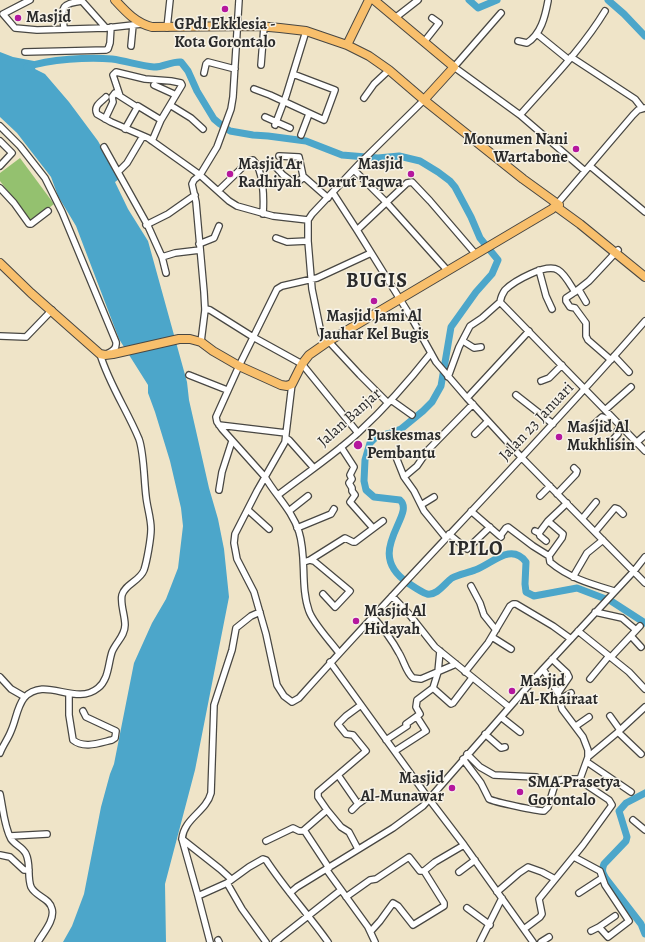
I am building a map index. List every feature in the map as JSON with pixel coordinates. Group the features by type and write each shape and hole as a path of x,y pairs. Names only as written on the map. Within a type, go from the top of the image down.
{"highway":[{"path":"115,0 142,24 152,27 264,27 306,31 347,45 369,56 390,70 424,100 645,272"},
{"path":"347,45 369,0"},
{"path":"374,0 454,67 424,100"},
{"path":"0,263 31,293 106,354 179,339 190,339 201,342 213,351 239,366 281,385 287,386 292,384 302,364 312,352 477,251 559,205"},
{"path":"617,251 645,277"}],"street":[{"path":"30,0 1,12 15,28 108,28 142,24"},
{"path":"167,28 170,0"},
{"path":"201,342 205,310 203,271 195,195 192,184 200,175 217,147 224,132 231,109 239,0"},
{"path":"395,18 418,0"},
{"path":"25,52 106,50 109,47 110,43 108,28 81,1 64,6 64,28"},
{"path":"518,41 527,43 537,34 545,17 548,1"},
{"path":"520,115 570,58 592,31 605,11"},
{"path":"501,13 454,67 520,115 586,171"},
{"path":"424,42 439,24 432,18"},
{"path":"131,46 133,25"},
{"path":"261,65 264,27"},
{"path":"276,123 306,31"},
{"path":"537,34 570,58 635,99 644,108 633,114 559,205"},
{"path":"204,73 208,62 235,69"},
{"path":"364,98 374,84 390,70"},
{"path":"120,96 113,75 116,72 145,79 170,80 181,83 182,85 161,120 152,141"},
{"path":"254,89 324,120 335,90 293,74"},
{"path":"154,85 176,95"},
{"path":"105,119 113,102 112,97 116,93 137,107 139,106 161,120"},
{"path":"106,97 96,109 97,114 152,141 200,175 237,206 283,218 308,220"},
{"path":"412,415 389,401 360,375 321,333 310,280 308,220 362,161 424,100"},
{"path":"170,105 191,118 203,128"},
{"path":"125,129 137,107"},
{"path":"301,135 309,114"},
{"path":"265,117 290,128"},
{"path":"0,126 20,146 45,178 62,212 116,342 115,349 106,354 106,372 140,442 151,528 143,572 122,595 125,630 112,652 107,675 99,687 92,692 81,695 54,690 35,690 25,697 20,704 11,731 0,753"},
{"path":"118,172 127,163 143,136"},
{"path":"0,141 12,152 0,166"},
{"path":"104,147 162,257 166,273"},
{"path":"279,156 299,158 304,177 328,198"},
{"path":"218,191 251,160 255,161 258,166 263,192 263,214"},
{"path":"258,166 270,163 273,164 283,175 295,184 304,177"},
{"path":"590,166 645,212"},
{"path":"354,170 387,203 447,270"},
{"path":"357,230 407,183 412,182 477,251"},
{"path":"0,188 30,224 48,211"},
{"path":"333,193 400,298 436,362 522,458 645,583"},
{"path":"146,225 168,214 195,195"},
{"path":"162,257 200,247 214,238 219,226"},
{"path":"276,238 287,242 308,241"},
{"path":"617,251 589,281 579,290 566,298 566,301 570,307 575,308 585,319 586,336 588,340 629,372"},
{"path":"339,653 309,611 305,589 307,561 294,518 265,477 232,441 216,420 227,390 277,289 282,286 310,280 371,253"},
{"path":"448,376 470,326 482,318 500,302 502,294 508,288 525,277 539,270 550,268 558,270 579,290 586,302"},
{"path":"539,270 546,296 552,309"},
{"path":"500,302 611,416 617,428 618,434 608,445"},
{"path":"0,336 26,337 52,310"},
{"path":"205,310 210,310 253,337 302,364 358,433"},
{"name":"Jalan 23 Januari","path":"260,612 278,689 292,702 296,700 411,575 522,458 645,321"},
{"path":"467,398 528,331"},
{"path":"463,341 474,348 481,347"},
{"name":"Jalan Banjar","path":"278,495 358,433 414,375 431,353"},
{"path":"541,381 548,378 562,365"},
{"path":"189,375 227,390"},
{"path":"210,942 182,839 185,828 206,803 211,793 213,707 232,650 235,630 245,620 260,612 255,596 237,559 234,543 235,534 257,491 285,442 292,384"},
{"path":"605,410 631,386"},
{"path":"516,395 553,424"},
{"path":"404,477 417,466 428,450 473,404"},
{"path":"590,428 602,417 607,419 611,416"},
{"path":"476,434 488,421"},
{"path":"219,425 286,436 313,467"},
{"path":"617,428 645,451"},
{"path":"636,443 645,435"},
{"path":"219,490 222,472 232,441"},
{"path":"340,447 354,467 350,474 352,479 349,483 355,495 350,502 373,528"},
{"path":"396,457 404,477 414,491 421,505 433,523 448,536 467,549 490,527"},
{"path":"557,494 576,474 577,471 574,468"},
{"path":"540,496 550,486"},
{"path":"289,511 308,496"},
{"path":"421,505 434,497"},
{"path":"582,519 596,502"},
{"path":"546,540 537,532 567,504"},
{"path":"595,532 615,508 623,514"},
{"path":"298,528 331,514 334,509"},
{"path":"248,510 269,528"},
{"path":"471,511 501,536 508,527 549,556"},
{"path":"307,561 345,538 355,542 383,521"},
{"path":"548,521 562,532 563,535 549,556 549,560 552,564 573,577 612,593"},
{"path":"573,577 587,553 603,540"},
{"path":"290,893 297,887 405,820 423,806 465,756 612,593 634,572 645,557"},
{"path":"307,561 314,561 350,591 336,607 323,594"},
{"path":"471,586 480,603 484,615 496,630"},
{"path":"392,596 440,651 509,707"},
{"path":"465,672 492,637 510,606 514,604 544,621 571,639"},
{"path":"590,679 638,628 622,618 595,612"},
{"path":"373,617 390,638 408,672 413,678 420,679 456,664"},
{"path":"578,631 629,672 645,689"},
{"path":"631,636 642,647"},
{"path":"492,637 511,649"},
{"path":"386,740 407,726 406,724 420,714 416,707 418,699 433,688 438,672 440,651"},
{"path":"552,659 568,677 559,696"},
{"path":"330,662 533,942"},
{"path":"543,669 559,696 562,709 576,726 585,741 588,750 588,759"},
{"path":"0,677 11,690 25,697"},
{"path":"433,688 451,704 472,678"},
{"path":"559,696 571,693"},
{"path":"70,694 69,715 73,740 77,744 86,746 115,738 116,731 86,717 83,711"},
{"path":"358,849 349,832 341,827 327,810 317,794 366,751 353,734 346,734 338,724 346,716 361,706"},
{"path":"580,779 581,773 588,759 645,707"},
{"path":"610,716 619,731 641,754"},
{"path":"395,751 426,731 417,717"},
{"path":"501,717 520,732"},
{"path":"576,726 589,717"},
{"path":"486,734 501,748 505,747"},
{"path":"465,756 494,775 536,777"},
{"path":"465,756 489,799 496,802 544,811 548,807 557,781 570,778 580,779 582,782 609,800 612,805 574,857 539,899 541,915 524,929"},
{"path":"588,759 631,792"},
{"path":"338,775 358,804"},
{"path":"0,794 10,836 26,854 32,888 50,903 52,909 50,922 38,942"},
{"path":"352,810 365,799"},
{"path":"304,831 304,828 327,810"},
{"path":"633,820 645,829"},
{"path":"266,841 293,828 299,831 304,831"},
{"path":"304,831 341,890 370,930 375,942"},
{"path":"10,836 47,834"},
{"path":"182,839 220,869 229,881 245,914 266,942"},
{"path":"424,872 435,862 464,845"},
{"path":"0,855 10,857 24,870 29,870"},
{"path":"346,897 370,880 376,879 410,857 420,871 424,872 444,903 444,906 413,925 398,906 393,904 380,921 370,930"},
{"path":"574,857 600,871 605,885 629,921 609,937 607,937 599,927"},
{"path":"198,896 229,881 264,859 328,942"},
{"path":"459,872 475,860"},
{"path":"497,892 528,867 555,879"},
{"path":"579,893 602,878"},
{"path":"274,942 341,890"},
{"path":"480,942 490,925 502,898"},
{"path":"467,908 490,925"},
{"path":"591,931 615,916"},
{"path":"541,942 549,937"}],"green space":[{"path":"20,158 54,204 31,222 0,181 0,173"}],"water":[{"path":"0,52 13,57 34,61 36,66 35,69 45,74 69,102 98,141 119,179 115,182 128,209 148,241 187,382 189,400 224,549 229,597 195,770 165,884 166,942 63,942 72,926 84,894 101,807 114,764 134,663 152,623 166,599 178,568 183,526 181,508 170,461 148,393 148,385 119,339 76,226 58,196 51,177 17,133 0,117"}],"waterway":[{"path":"469,0 478,8 497,0"},
{"path":"608,0 645,36"},
{"path":"27,67 57,60 92,58 112,59 154,67 174,62 181,62 188,71 197,91 214,119 230,131 306,141 342,155 378,158 399,156 420,161 450,181 455,187 471,217 480,238 498,260 492,274 476,292 451,327 441,386 432,402 401,429 376,437 370,443 365,460 364,481 366,490 374,497 400,500 403,507 402,515 390,547 390,559 395,571 408,583 422,592 431,594 437,591 452,578 475,570 501,556 514,554 520,556 526,562 526,592 534,596 577,588 611,601 645,623"},
{"path":"645,793 626,803 619,811 627,837 626,841 603,866 603,871 607,880 641,924 645,934"}],"place":[{"name":"GPdI Ekklesia - Kota Gorontalo","path":"225,9"},
{"name":"Masjid","path":"18,18"},
{"name":"Monumen Nani Wartabone","path":"576,149"},
{"name":"Masjid Ar Radhiyah","path":"230,174"},
{"name":"Masjid Darut Taqwa","path":"411,174"},
{"name":"Masjid Jami Al Jauhar Kel Bugis","path":"374,301"},
{"name":"Masjid Al Mukhlisin","path":"559,437"},
{"name":"Puskesmas Pembantu","path":"358,445"},
{"name":"Masjid Al Hidayah","path":"356,621"},
{"name":"Masjid Al-Khairaat","path":"512,691"},
{"name":"Masjid Al-Munawar","path":"452,788"},
{"name":"SMA Prasetya Gorontalo","path":"520,792"}],"district":[{"name":"BUGIS","path":"377,282"},
{"name":"IPILO","path":"476,550"}]}
